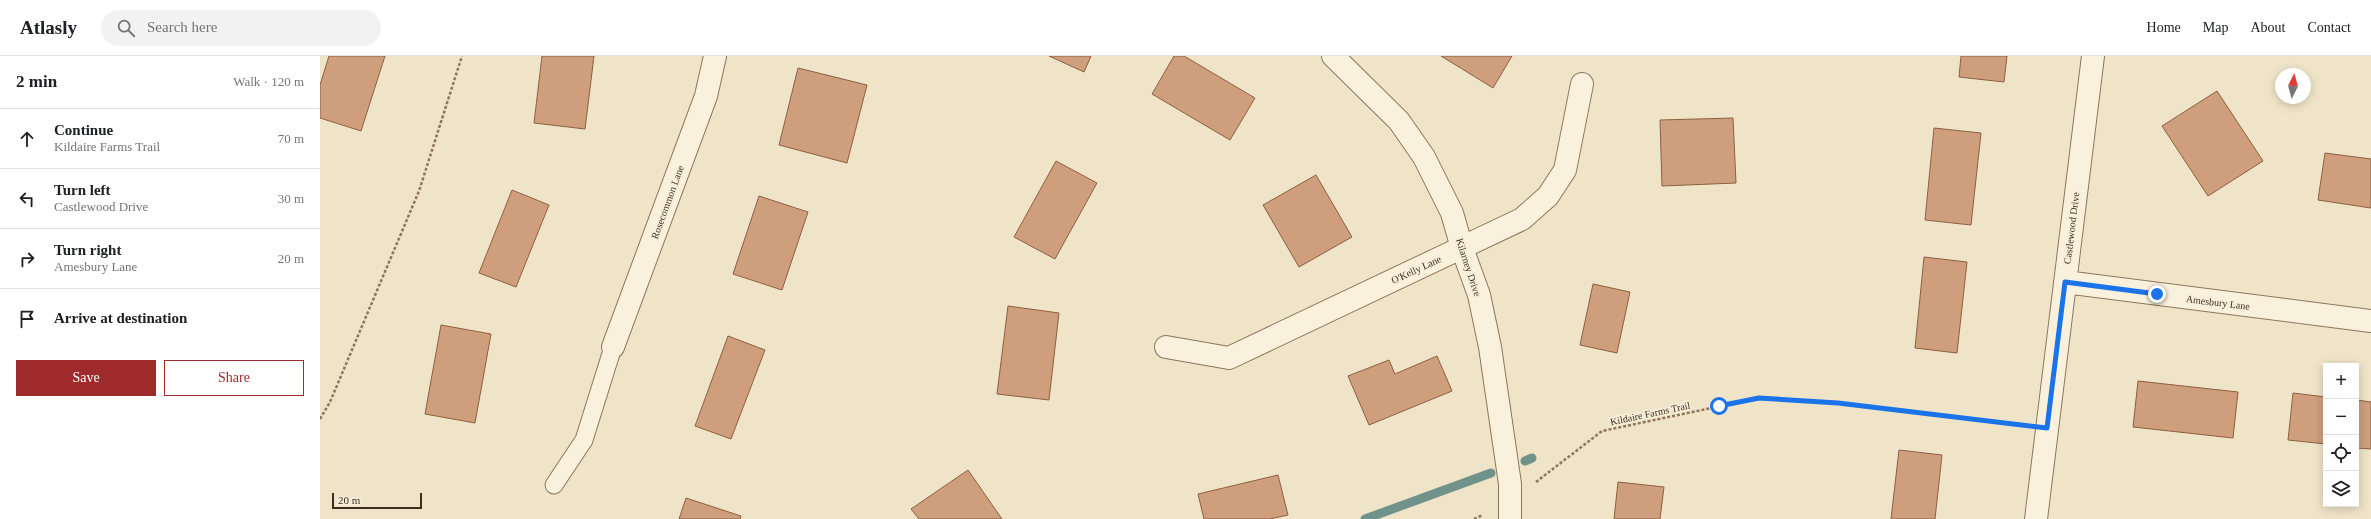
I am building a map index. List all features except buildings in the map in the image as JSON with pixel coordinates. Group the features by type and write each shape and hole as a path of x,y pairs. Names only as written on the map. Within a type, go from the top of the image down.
{"street":[{"name":"Rosecommon Lane","path":"613,347 706,96 715,56"},
{"name":"Kilarney Drive","path":"1333,56 1399,121 1424,157 1452,213 1462,248 1479,295 1490,347 1510,484 1509,511"},
{"name":"Castlewood Drive","path":"2036,519 2092,56"},
{"name":"O'Kelly Lane","path":"1166,348 1229,358 1522,219 1548,196 1565,170 1582,84"},
{"name":"Amesbury Lane","path":"2065,282 2371,321"}],"lane":[{"path":"554,485 584,440 613,347"}],"path":[{"path":"320,419 330,402 419,191 462,56"},
{"name":"Kildaire Farms Trail","path":"1474,519 1509,511 1602,431 1759,398 1838,403 2047,428"}],"waterway":[{"path":"1525,461 1532,458"},
{"path":"1365,519 1491,473"}],"route":[{"path":"1719,406 1759,398 1838,403 2047,428 2065,282 2157,294"}]}
